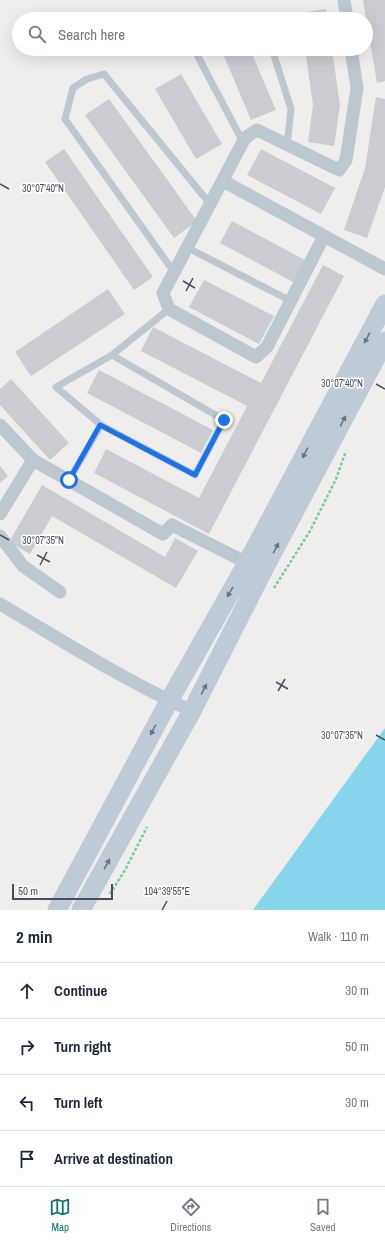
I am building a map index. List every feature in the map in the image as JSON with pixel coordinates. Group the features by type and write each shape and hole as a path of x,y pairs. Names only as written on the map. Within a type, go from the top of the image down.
{"main road":[{"path":"81,910 192,711 255,567 385,304"},
{"path":"57,910 169,701 255,567 385,341"}],"street":[{"path":"344,0 346,12"},
{"path":"324,236 267,347 256,357 168,309 163,293 245,138 257,130 339,170 346,160 356,88 352,56"},
{"path":"223,181 385,269"},
{"path":"0,425 33,460 162,534 172,525 255,567"},
{"path":"0,514 33,460"},
{"path":"0,536 23,566 60,592"},
{"path":"0,604 102,665 169,701 192,711"}],"lane":[{"path":"198,56 243,142"},
{"path":"274,56 291,109 287,145"},
{"path":"174,272 65,119 73,88 86,79 104,74 210,204"},
{"path":"188,248 291,301"},
{"path":"112,355 224,420 195,475 100,425 56,387 112,355 168,309"},
{"path":"69,480 100,425"}],"water":[{"path":"385,728 385,910 253,910"}],"building":[{"path":"363,0 385,0 385,81 377,83 372,56 373,12 365,12"},
{"path":"326,9 326,12 306,12"},
{"path":"224,56 253,56 276,110 251,120"},
{"path":"306,56 333,56 340,105 334,146 308,142 313,105"},
{"path":"181,74 222,144 196,159 155,89"},
{"path":"376,97 385,99 385,187 367,238 344,230 365,168"},
{"path":"109,99 197,221 174,238 85,115"},
{"path":"64,149 153,277 134,290 45,162"},
{"path":"261,149 335,188 321,214 247,175"},
{"path":"232,221 307,261 295,283 220,243"},
{"path":"323,265 344,276 209,534 94,473 106,449 199,498 247,406 141,351 153,327 261,383"},
{"path":"204,280 274,316 259,344 189,307"},
{"path":"108,289 125,314 31,376 15,352"},
{"path":"99,370 213,430 201,453 87,393"},
{"path":"11,379 69,443 50,460 0,405 0,389"},
{"path":"0,466 8,476 0,483"},
{"path":"42,485 165,557 175,538 198,551 176,588 52,516 30,554 9,542"}],"route":[{"path":"69,480 100,425 195,475 224,420"}]}
